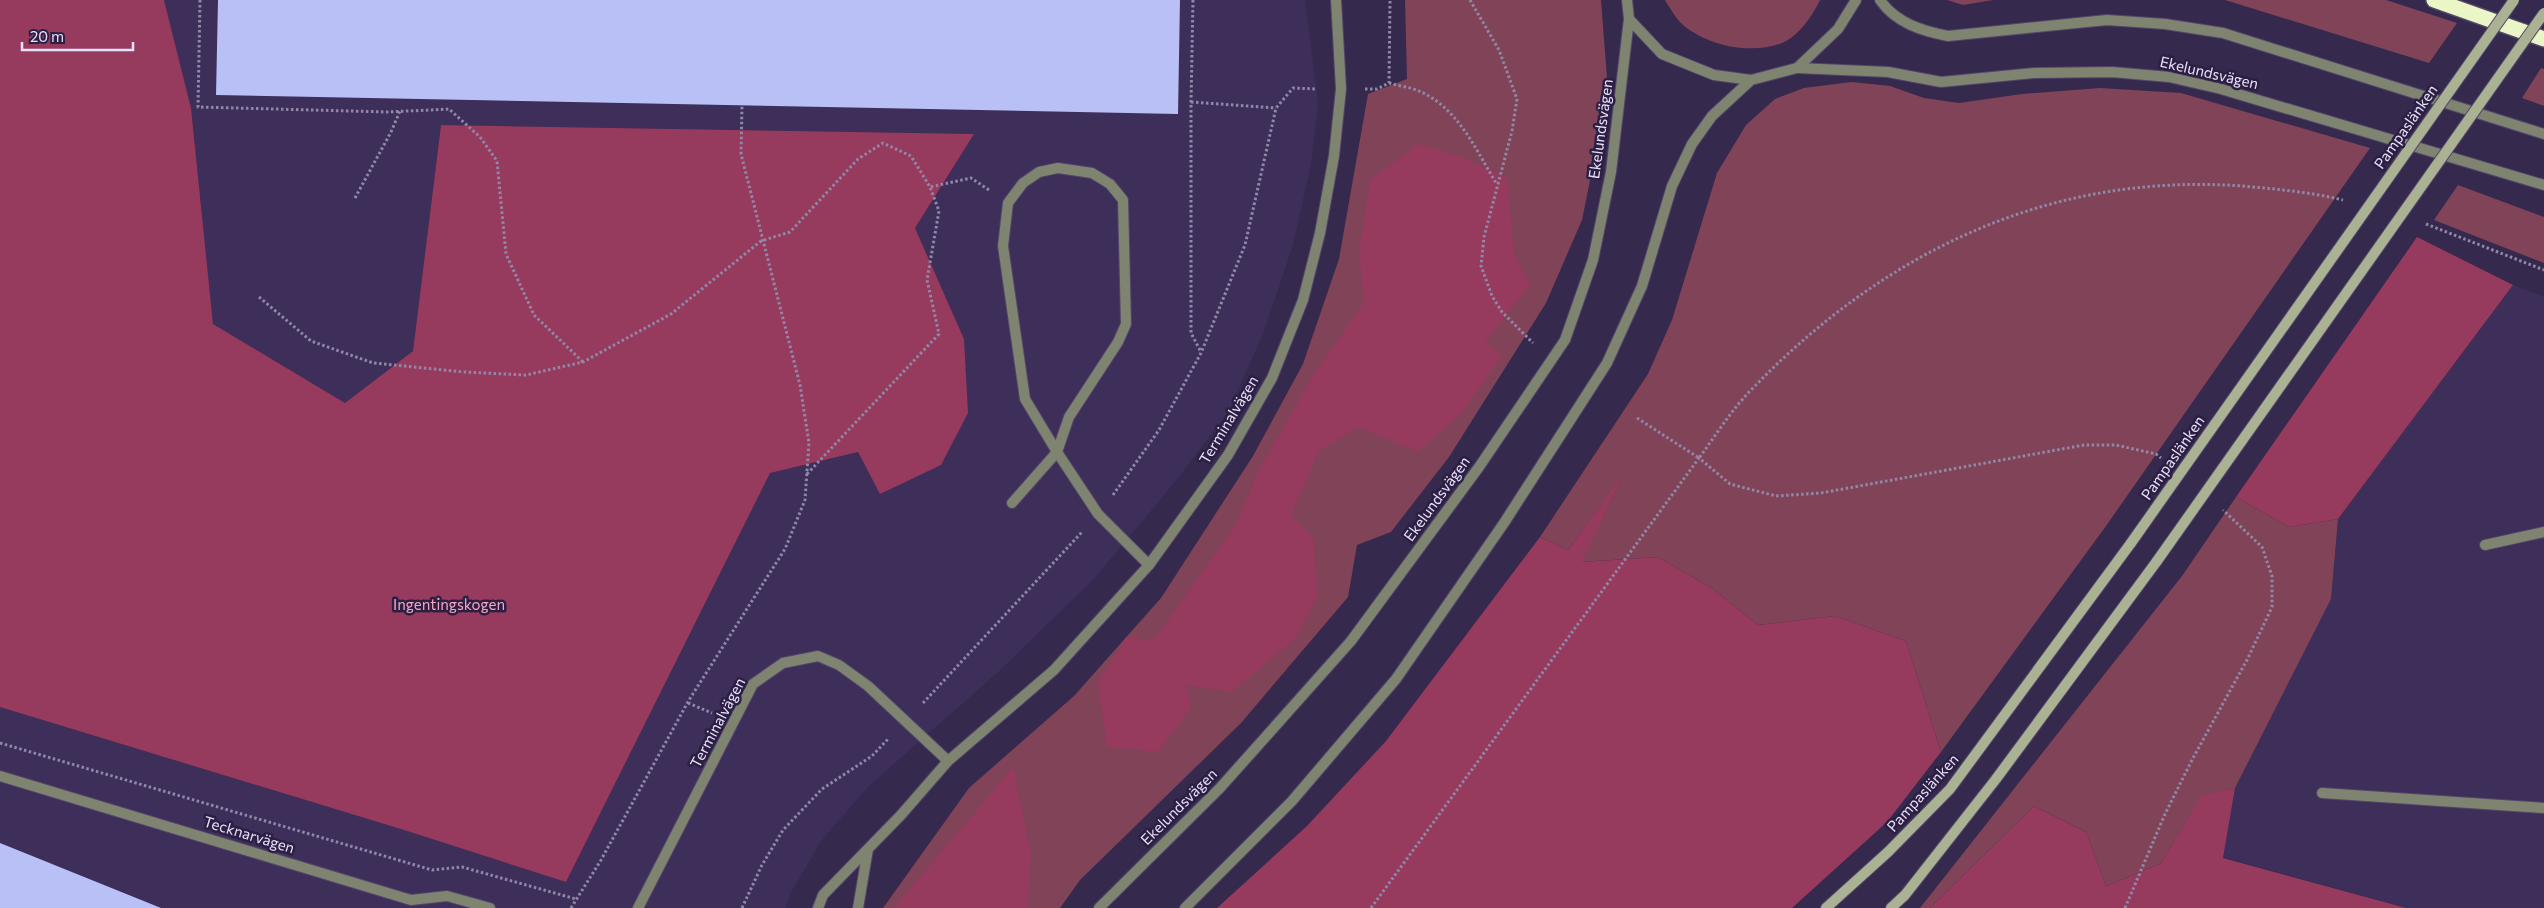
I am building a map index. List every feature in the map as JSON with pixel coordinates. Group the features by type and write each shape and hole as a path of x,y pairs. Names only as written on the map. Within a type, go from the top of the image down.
{"highway":[{"path":"2434,0 2544,39"}],"main road":[{"name":"Pampaslänken","path":"1826,908 1888,852 1950,790 2131,543 2514,0"},
{"path":"1891,908 1996,779 2157,561 2544,13"}],"street":[{"name":"Terminalvägen","path":"818,908 823,895 868,849 948,761 1054,670 1149,565 1228,455 1272,378 1303,300 1320,232 1334,156 1341,89 1336,0"},
{"name":"Ekelundsvägen","path":"1099,908 1220,788 1351,641 1479,467 1565,340 1593,260 1609,181 1621,100 1629,19 1627,0"},
{"path":"1629,19 1662,54 1714,75 1751,80 1797,68 1838,29 1856,0"},
{"path":"1880,0 1901,20 1923,31 1948,36 2108,20 2165,24 2223,33 2544,134"},
{"name":"Ekelundsvägen","path":"1797,68 1888,72 1941,82 2034,73 2112,72 2169,77 2221,88 2544,185"},
{"path":"1185,908 1292,801 1396,680 1504,523 1607,363 1642,286 1672,186 1692,144 1712,116 1751,80"},
{"path":"1012,503 1057,452 1069,417 1118,342 1126,324 1123,200 1110,184 1092,173 1058,168 1039,172 1023,183 1008,203 1003,246 1025,399 1057,452 1098,514 1149,565"},
{"path":"2485,545 2544,532"},
{"name":"Terminalvägen","path":"638,908 753,684 783,663 818,656 839,665 868,686 948,761"},
{"name":"Tecknarvägen","path":"0,776 410,904 447,896 490,908"},
{"path":"2322,793 2544,808"},
{"path":"858,908 868,849"}],"path":[{"path":"200,0 198,107 400,111 449,110 480,137 497,161 506,254 534,316 583,362"},
{"path":"1193,0 1191,333 1201,353"},
{"path":"1388,83 1390,0"},
{"path":"1470,0 1499,50 1517,99 1512,131 1496,184 1484,237 1481,266 1492,296 1502,312 1533,344"},
{"path":"742,908 762,865 784,830 822,788 872,756 948,678 1098,514 1125,480 1160,430 1201,353 1245,245 1276,108 1293,88 1377,89 1388,83 1417,90 1444,105 1466,133 1496,184"},
{"path":"1191,102 1276,108"},
{"path":"571,908 601,860 689,700 785,549 805,500 809,443 800,385 761,241 740,154 742,106"},
{"path":"355,198 391,132 400,111"},
{"path":"259,297 311,341 373,362 465,372 526,375 583,362 671,314 761,241 790,232 858,159 883,143 911,156 930,187 939,211 927,280 939,334 806,474"},
{"path":"930,187 972,178 1008,203"},
{"path":"1371,908 1750,390 1801,340 1852,299 1933,250 2007,217 2070,198 2140,186 2214,184 2315,193 2353,203"},
{"path":"2418,222 2544,270"},
{"path":"1637,418 1699,458 1730,484 1776,496 1821,492 2084,446 2116,445 2156,454 2163,459"},
{"path":"2126,908 2165,814 2193,758 2248,658 2272,607 2272,576 2262,547 2216,504"},
{"path":"0,743 432,870 462,867 576,900"}],"shaded area":[{"path":"164,0 1305,0 1318,103 1311,164 1293,245 1263,334 1230,409 1175,482 1093,580 998,672 869,786 823,838 790,894 786,908 0,908 0,707 404,830 566,882 770,473 858,452 880,493 964,339 915,228 973,134 441,125 413,351 345,403 213,324 191,108"},
{"path":"1405,0 1601,0 1608,91 1582,220 1546,303 1449,457 1391,532 1357,545 1348,597 1241,723 1080,880 1060,908 883,908 969,788 1074,696 1161,598 1253,456 1303,364 1339,259 1368,94 1407,79"},
{"path":"1665,0 1820,0 1814,12 1800,30 1788,40 1770,47 1744,48 1717,43 1693,32 1680,23"},
{"path":"1947,0 1993,0 1963,5"},
{"path":"2225,0 2386,0 2457,23 2429,63"},
{"path":"2541,68 2544,69 2544,106 2522,98"},
{"path":"1851,82 1890,86 1924,98 1959,103 2022,94 2100,88 2181,93 2370,148 2106,526 1941,752 1906,641 1835,616 1758,625 1713,589 1658,557 1581,562 1622,477 1568,550 1540,537 1648,374 1672,320 1717,173 1746,125 1775,99 1804,88"},
{"path":"2458,185 2544,217 2544,263 2434,220"},
{"path":"2513,285 2544,297 2544,908 2406,908 2223,857 2235,788 2331,599 2338,519"},
{"path":"2236,497 2289,527 2338,519 2331,599 2235,788 2202,796 2160,864 2106,886 2086,832 2034,806 1930,908 1920,908 2182,576"}],"green space":[{"name":"Ingentingskogen","path":"0,0 164,0 191,108 213,324 345,403 413,351 441,125 974,134 915,228 964,339 968,413 941,465 880,494 858,452 770,473 566,882 404,830 0,707"},
{"path":"1418,144 1458,156 1507,178 1514,253 1530,285 1485,342 1502,356 1463,412 1418,452 1359,427 1319,451 1291,515 1313,538 1318,595 1296,638 1231,692 1186,685 1191,708 1158,752 1107,747 1098,683 1126,637 1154,640 1235,526 1257,474 1312,377 1364,302 1359,252 1370,180"},
{"path":"2417,237 2513,285 2338,519 2289,527 2236,497"},
{"path":"1624,473 1582,562 1658,557 1713,589 1758,625 1835,616 1906,641 1941,752 1887,822 1792,908 1217,908 1307,826 1386,741 1540,537 1568,550"},
{"path":"1013,767 1031,854 1028,908 894,908"},
{"path":"2235,788 2223,858 2406,908 1930,908 2034,806 2086,832 2106,886 2160,864 2202,795"}],"building":[{"path":"218,0 1180,0 1178,114 216,95"},
{"path":"0,843 161,908 0,908"}]}
